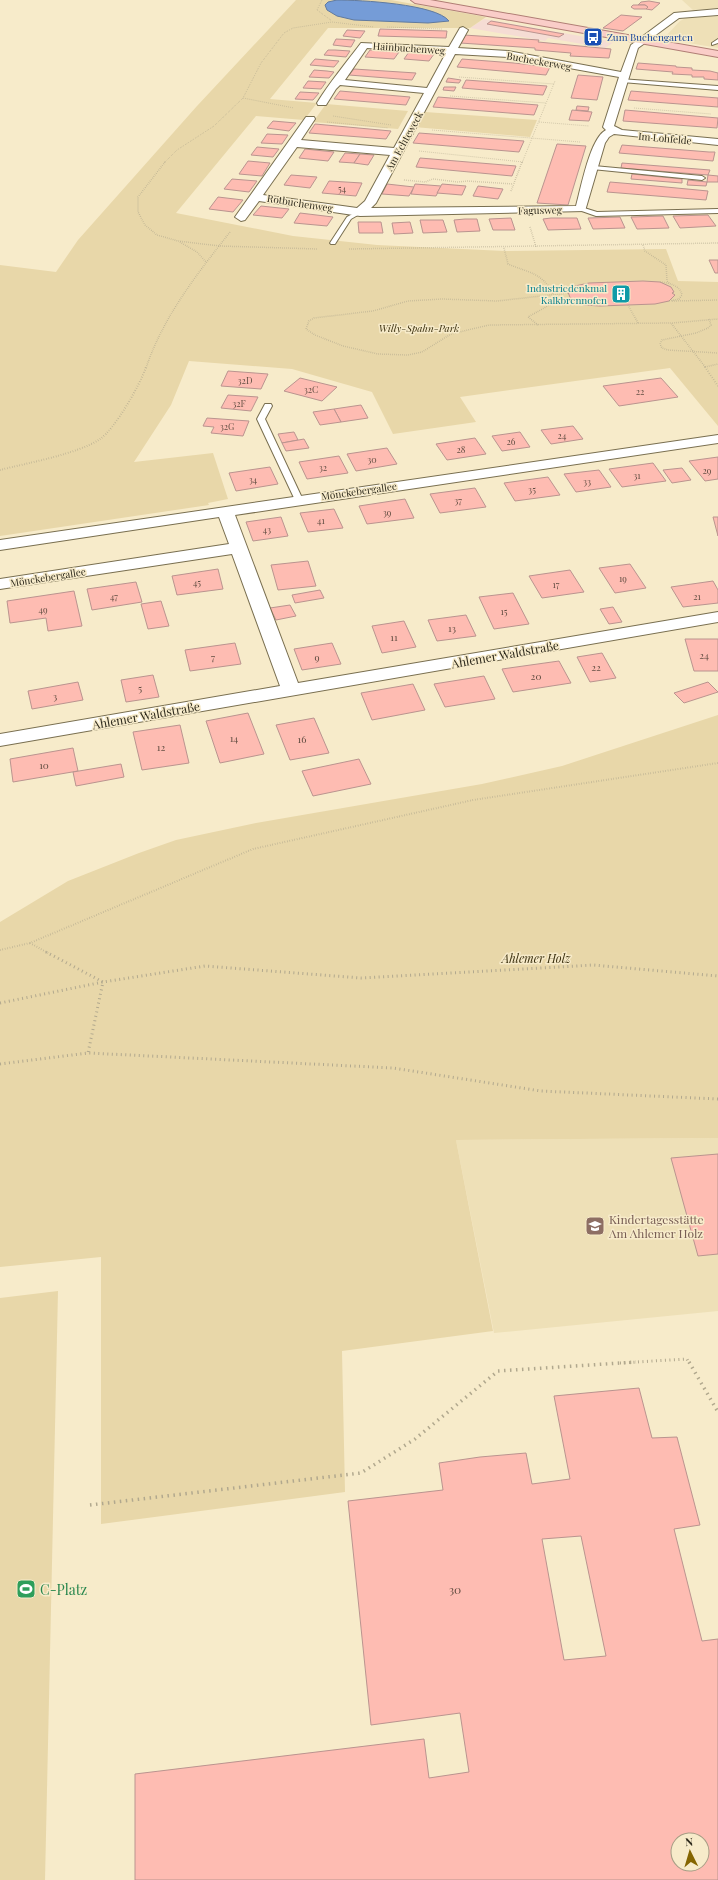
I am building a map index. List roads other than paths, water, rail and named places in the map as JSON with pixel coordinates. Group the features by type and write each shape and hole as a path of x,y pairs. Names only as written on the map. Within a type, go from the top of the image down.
{"main road":[{"path":"415,0 642,42 718,54"}],"street":[{"path":"581,209 600,143 610,129 615,106 632,50 677,15 718,12"},
{"path":"364,45 373,30"},
{"name":"Am Echteweck","path":"360,212 368,207 463,30"},
{"name":"Hainbuchenweg","path":"322,102 364,45 452,52"},
{"name":"Bucheckerweg","path":"452,52 508,54 623,78"},
{"path":"338,82 430,92"},
{"name":"Rotbuchenweg","path":"310,120 256,197 360,212"},
{"name":"Im Lohfelde","path":"610,129 620,134 718,142"},
{"path":"294,143 398,151"},
{"path":"241,216 256,197"},
{"name":"Fagusweg","path":"360,212 581,209"},
{"name":"Mönckebergallee","path":"0,545 718,439"},
{"path":"225,511 291,690"},
{"name":"Mönckebergallee","path":"0,584 238,548"},
{"name":"Ahlemer Waldstraße","path":"0,740 718,617"}],"lane":[{"path":"623,78 718,88"},
{"path":"594,168 702,178"},
{"name":"Fagusweg","path":"581,209 596,214 718,212"},
{"name":"Am Echteweck","path":"333,243 349,218 360,212"},
{"path":"268,406 261,419 299,500"}],"water":[{"path":"337,0 379,2 414,7 441,15 449,21 428,23 354,20 337,16 327,10 325,5 328,2"}],"place":[{"name":"Zum Buchengarten","path":"593,37"},
{"name":"Industriedenkmal Kalkbrennofen","path":"621,294"},
{"name":"Kindertagesstätte Am Ahlemer Holz","path":"595,1226"},
{"name":"C-Platz","path":"26,1589"}],"park label":[{"name":"Willy-Spahn-Park","path":"419,328"},
{"name":"Ahlemer Holz","path":"536,958"}]}
